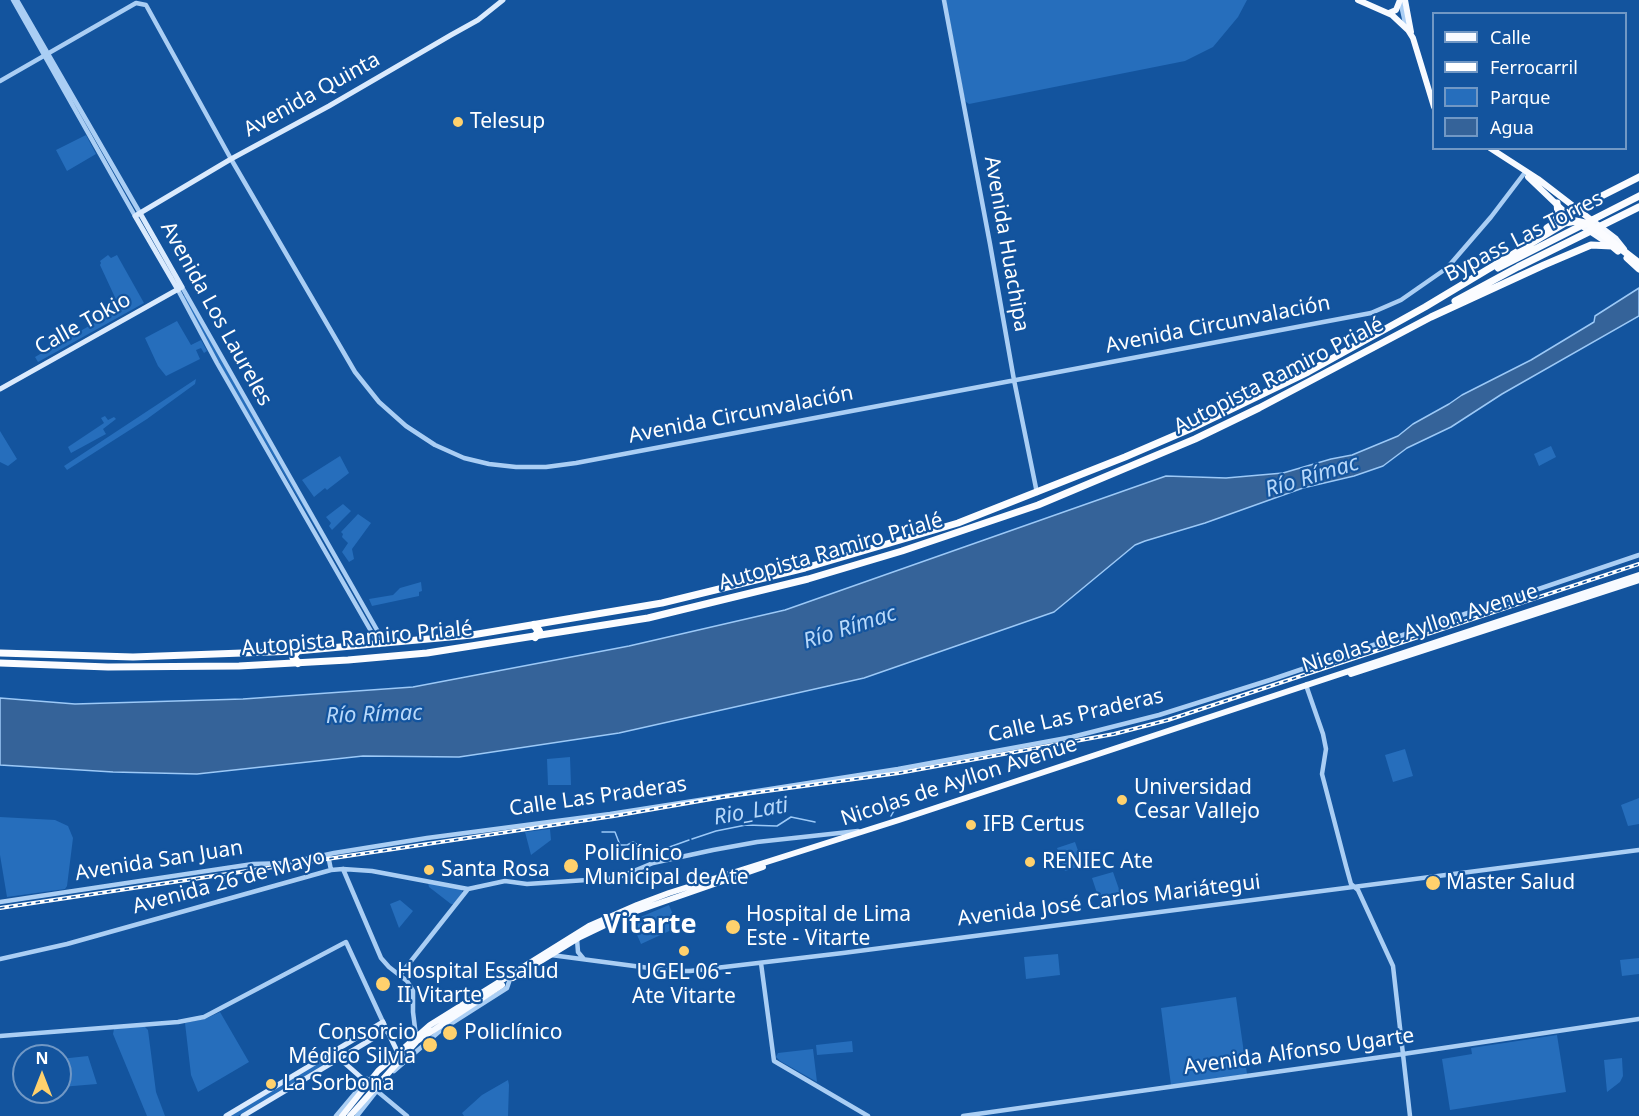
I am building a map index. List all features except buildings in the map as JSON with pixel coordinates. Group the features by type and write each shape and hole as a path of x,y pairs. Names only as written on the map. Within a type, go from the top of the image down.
{"highway":[{"path":"1473,278 1554,224 1570,217 1576,209 1639,177"},
{"name":"Bypass Las Torres","path":"1425,307 1639,196"},
{"path":"1554,224 1558,214 1557,203"},
{"name":"Bypass Las Torres","path":"1431,317 1518,267 1639,207"},
{"path":"1569,254 1571,250 1570,217"},
{"name":"Autopista Ramiro Prialé","path":"0,653 134,657 297,651 472,635 662,603 805,568 958,523 1037,493 1190,429 1283,385 1425,307 1563,224 1574,221 1585,222 1614,245"},
{"name":"Autopista Ramiro Prialé","path":"0,663 108,667 239,666 427,653 648,618 808,579 994,521 1088,485 1206,434 1287,395 1431,317 1569,254 1591,245 1614,245"},
{"path":"1614,245 1624,250 1637,262 1639,269"},
{"path":"1614,245 1637,262"},
{"path":"994,521 1033,502 1037,498 1037,493"},
{"path":"534,625 538,630 534,637"},
{"path":"297,651 292,657 298,663"}],"main road":[{"name":"Avenida Quinta","path":"138,215 231,159 329,106 478,20 503,0"},
{"path":"1358,0 1389,13 1402,7"},
{"path":"1365,0 1375,7"},
{"path":"1389,13 1402,7"},
{"path":"1402,7 1426,96 1432,107"},
{"path":"1402,7 1432,100"},
{"path":"1406,27 1413,38"},
{"path":"1488,150 1525,173 1570,217 1614,245"},
{"path":"1493,150 1616,239 1624,250"},
{"name":"Avenida Los Laureles","path":"138,215 180,288"},
{"name":"Calle Tokio","path":"0,389 180,288"},
{"name":"Nicolas de Ayllon Avenue","path":"371,1086 388,1076 417,1041 459,1012 577,939 622,916 1639,575"},
{"name":"Nicolas de Ayllon Avenue","path":"1556,604 1639,580"},
{"name":"Nicolas de Ayllon Avenue","path":"342,1116 351,1114 371,1086 378,1071 416,1036 441,1017 589,926 669,893 1262,701"},
{"path":"445,1028 459,1012"},
{"path":"226,1116 383,1022 398,1053"},
{"path":"243,1116 387,1030"},
{"path":"334,1052 371,1086"},
{"path":"336,1116 351,1114"}],"street":[{"name":"Avenida Los Laureles","path":"15,0 138,215"},
{"name":"Avenida Huachipa","path":"944,0 1037,493"},
{"name":"Avenida Circunvalación","path":"46,54 136,3 146,5 231,159 355,372 379,402 406,426 435,446 464,458 516,467 568,464 1356,316 1386,307 1420,288 1451,265 1525,173"},
{"path":"0,81 46,54"},
{"name":"Avenida Los Laureles","path":"180,288 382,644"},
{"name":"Calle Las Praderas","path":"465,833 610,814 898,769 1098,732 1270,680 1639,555"},
{"path":"1307,686 1325,741 1322,774 1351,884 1367,908 1393,966 1410,1116"},
{"path":"400,975 468,889 505,881 527,884 621,877 653,863 714,850 757,842 869,829"},
{"name":"Avenida San Juan","path":"0,902 253,864 288,863 465,833"},
{"name":"Avenida José Carlos Mariátegui","path":"551,955 672,971 761,963 1639,850"},
{"path":"328,855 331,870"},
{"path":"343,869 384,962 407,981 413,991 416,1036"},
{"name":"Avenida 26 de Mayo","path":"0,959 67,944 331,870 372,870 468,889"},
{"path":"577,939 578,952 583,958"},
{"path":"0,1036 150,1024 204,1017 346,942 383,1022"},
{"path":"761,963 774,1061 819,1085 868,1116"},
{"path":"388,1076 445,1028 507,988 510,979"},
{"name":"Avenida Alfonso Ugarte","path":"963,1116 1639,1019"},
{"path":"336,1116 371,1086 407,1116"}],"green space":[{"path":"946,0 1247,0 1238,17 1213,47 1185,61 969,104 965,101"},
{"path":"86,135 96,154 67,171 56,150"},
{"path":"108,255 111,258 117,255 144,303 38,362 35,357 117,310 119,306 100,265 100,261"},
{"path":"183,296 185,296 339,567 232,386"},
{"path":"177,321 191,345 201,340 207,351 204,353 201,348 196,350 200,359 166,376 158,366 145,338"},
{"path":"196,379 195,384 147,419 67,470 64,466"},
{"path":"105,416 108,420 114,417 116,419 103,429 106,434 71,453 68,447 104,423 101,418"},
{"path":"0,431 17,459 8,466 0,462"},
{"path":"1551,446 1556,457 1539,466 1534,454"},
{"path":"340,456 349,473 314,497 302,480"},
{"path":"343,504 351,511 332,530 329,526 331,523 326,517"},
{"path":"358,514 371,523 352,549 354,559 349,562 342,552 348,543 342,537 341,532"},
{"path":"421,582 422,591 419,592 419,596 372,606 369,599 393,595 400,588"},
{"path":"1405,749 1413,776 1393,782 1385,755"},
{"path":"570,757 571,785 548,785 547,759"},
{"path":"1639,798 1639,824 1628,826 1621,805"},
{"path":"0,817 55,820 68,826 73,838 65,889 7,897 0,855"},
{"path":"550,829 551,840 531,855 525,832"},
{"path":"1075,842 1083,865 1065,871 1057,848"},
{"path":"1113,872 1120,892 1098,896 1092,878"},
{"path":"428,883 462,889 462,893 454,904 451,904 429,887"},
{"path":"400,900 413,911 399,928 390,904"},
{"path":"669,905 678,927 641,944 631,921"},
{"path":"1058,954 1060,975 1026,979 1024,957"},
{"path":"1639,958 1639,974 1622,976 1620,960"},
{"path":"1236,997 1247,1074 1171,1085 1161,1008"},
{"path":"220,1012 249,1062 198,1092 191,1075 185,1023 205,1019"},
{"path":"144,1026 148,1030 156,1092 165,1116 147,1116 113,1034 114,1029"},
{"path":"1557,1035 1566,1092 1450,1110 1442,1059 1472,1054 1471,1048"},
{"path":"852,1041 853,1052 817,1055 816,1045"},
{"path":"813,1049 817,1082 776,1057 778,1053"},
{"path":"332,1055 335,1058 238,1116 230,1116"},
{"path":"88,1056 97,1084 72,1086 72,1058"},
{"path":"1622,1058 1623,1076 1620,1082 1607,1092 1604,1060"},
{"path":"508,1080 508,1116 464,1116 462,1113 482,1095"}],"water":[{"name":"Río Rímac","path":"1639,288 1639,316 1502,394 1451,427 1407,448 1383,466 1354,476 1303,488 1135,545 1054,612 864,678 619,733 459,757 363,756 197,774 113,772 0,765 0,698 75,704 243,699 413,687 629,646 785,610 1166,476 1226,478 1283,473 1352,455 1398,436 1413,424 1462,395 1531,360 1594,322 1595,316"}],"waterway":[{"name":"Rio_Lati","path":"891,816 895,809 896,797"},
{"name":"Rio_Lati","path":"692,839 746,825 777,826 791,817 815,822"},
{"name":"Rio_Lati","path":"602,832 615,832 620,845 633,842 648,851"},
{"name":"Rio_Lati","path":"652,851 689,840"}],"railway":[{"path":"0,908 614,816 723,797 899,773 1114,734 1168,720 1639,564"}],"place":[{"name":"Telesup","path":"458,122"},
{"name":"Universidad Cesar Vallejo","path":"1122,800"},
{"name":"IFB Certus","path":"971,825"},
{"name":"RENIEC Ate","path":"1030,862"},
{"name":"Policlínico Municipal de Ate","path":"571,866"},
{"name":"Santa Rosa","path":"429,870"},
{"name":"Master Salud","path":"1433,883"},
{"name":"Hospital de Lima Este - Vitarte","path":"733,927"},
{"name":"UGEL 06 - Ate Vitarte","path":"684,951"},
{"name":"Hospital Essalud II Vitarte","path":"383,984"},
{"name":"Policlínico","path":"450,1033"},
{"name":"Consorcio Médico Silvia","path":"430,1045"},
{"name":"La Sorbona","path":"271,1084"}],"district":[{"name":"Vitarte","path":"650,925"}]}
